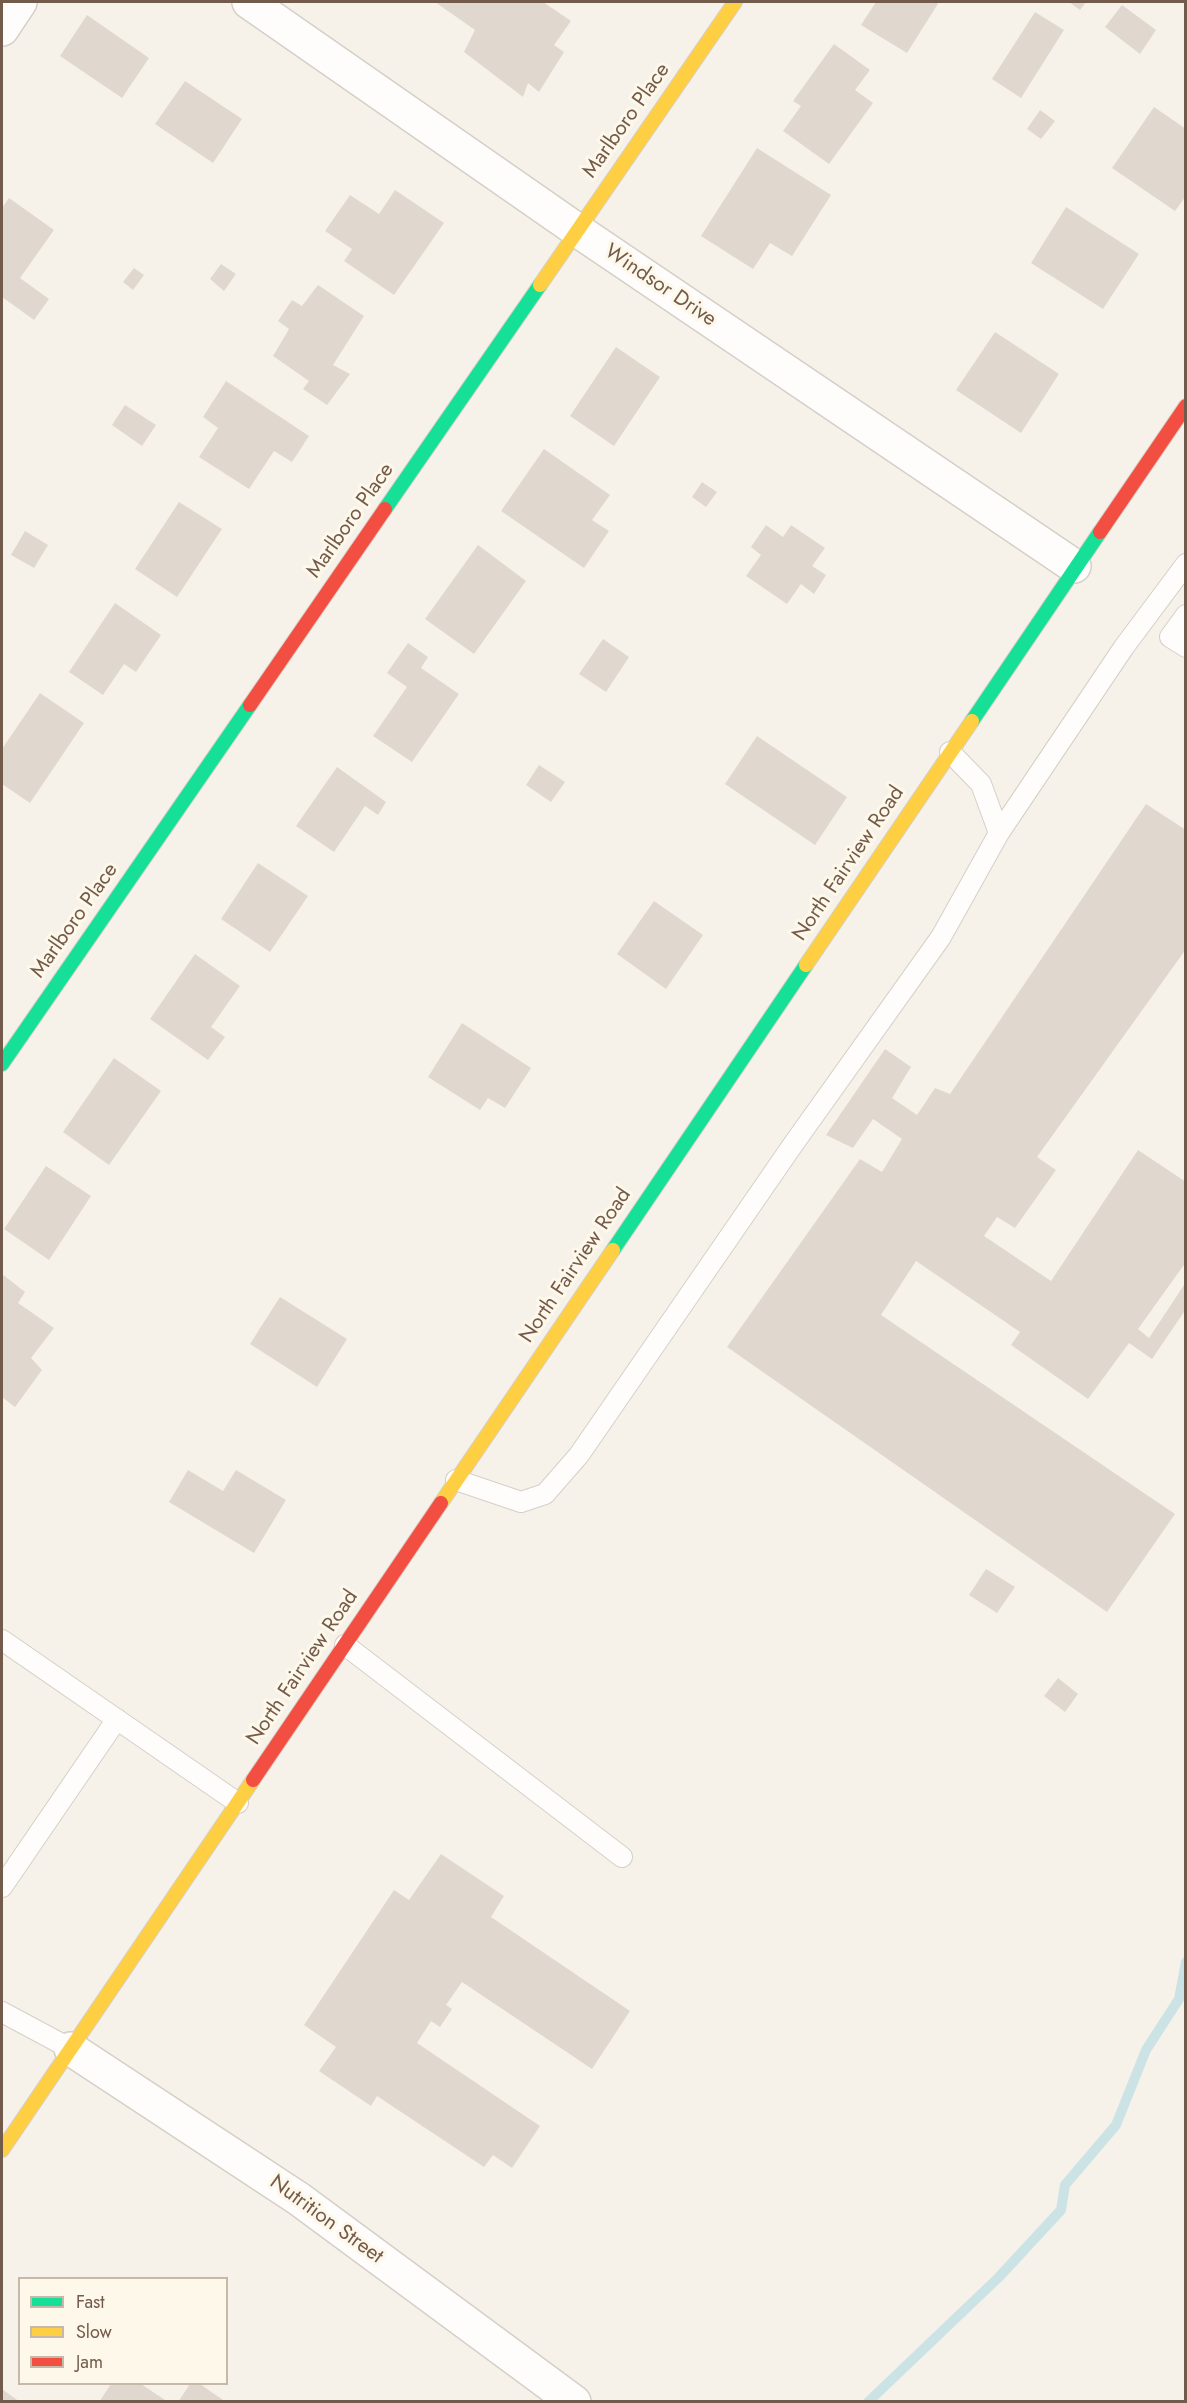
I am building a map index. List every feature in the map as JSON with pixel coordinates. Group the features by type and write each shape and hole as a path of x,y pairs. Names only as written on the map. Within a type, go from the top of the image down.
{"main road":[{"name":"Marlboro Place","path":"2,1064 735,2"},
{"name":"North Fairview Road","path":"2,2150 1185,406"}],"street":[{"path":"2,29 20,2"},
{"name":"Windsor Drive","path":"249,2 577,230 1074,567"},
{"name":"Nutrition Street","path":"71,2049 299,2199 574,2402"}],"lane":[{"path":"456,1480 521,1502 545,1494 579,1455 792,1146 940,937 999,833 1124,647 1185,564"},
{"path":"1178,642 1185,615"},
{"path":"950,752 981,784 999,833"},
{"path":"2,1640 238,1803"},
{"path":"345,1645 622,1857"},
{"path":"2,1887 117,1719"},
{"path":"2,2012 71,2049"}],"building":[{"path":"435,2 543,2 571,21 554,45 564,52 539,92 528,83 523,97 464,52 475,30"},
{"path":"876,2 939,2 907,53 861,25"},
{"path":"1069,2 1086,2 1080,10"},
{"path":"1122,5 1156,30 1140,54 1105,27"},
{"path":"1035,12 1064,30 1021,98 992,79"},
{"path":"87,15 149,58 122,98 60,56"},
{"path":"834,44 870,70 855,90 873,103 829,164 783,131 801,106 793,101"},
{"path":"185,81 242,119 213,163 155,124"},
{"path":"1154,107 1186,129 1186,196 1175,211 1112,168"},
{"path":"1040,110 1055,121 1041,139 1027,129"},
{"path":"757,148 831,195 792,256 770,243 753,269 701,236"},
{"path":"395,190 444,223 394,295 344,261 352,249 325,231 350,195 379,214"},
{"path":"9,198 54,230 20,278 49,299 34,320 2,297 2,208"},
{"path":"1066,207 1139,254 1103,309 1031,263"},
{"path":"221,264 236,274 224,291 210,279"},
{"path":"134,268 144,275 133,290 123,282"},
{"path":"318,285 364,316 333,365 350,374 327,405 303,389 309,381 273,356 289,329 278,321 292,300 302,306"},
{"path":"995,332 1059,374 1021,433 956,390"},
{"path":"616,347 660,377 614,446 570,416"},
{"path":"226,381 309,436 292,462 274,451 249,489 199,457 218,428 203,417"},
{"path":"125,405 156,425 142,446 112,425"},
{"path":"544,449 610,495 592,520 609,531 584,568 501,511"},
{"path":"702,482 717,492 706,507 692,497"},
{"path":"179,502 222,529 177,597 135,569"},
{"path":"766,525 783,537 791,525 825,548 812,566 826,575 814,594 801,584 787,604 746,576 761,555 751,547"},
{"path":"25,531 48,545 34,568 11,555"},
{"path":"478,545 526,581 474,654 425,619"},
{"path":"115,603 161,635 136,672 124,664 103,695 69,672"},
{"path":"603,639 629,657 606,692 579,674"},
{"path":"408,643 428,657 421,668 459,694 412,762 373,736 407,687 387,673"},
{"path":"40,693 84,723 30,803 2,784 2,749"},
{"path":"757,736 847,797 815,845 725,784"},
{"path":"539,765 565,782 551,802 526,785"},
{"path":"337,767 386,802 378,815 365,806 334,852 296,826"},
{"path":"1146,804 1186,830 1186,949 1037,1157 1056,1170 1015,1228 997,1217 984,1236 1051,1281 1138,1150 1186,1182 1186,1262 1138,1329 1149,1338 1186,1282 1186,1309 1152,1359 1129,1343 1088,1399 1011,1345 1020,1332 916,1261 881,1315 1175,1514 1107,1612 727,1347 860,1159 882,1172 902,1139 873,1119 853,1148 826,1135 885,1049 911,1067 892,1098 917,1115 935,1088 950,1094"},
{"path":"258,863 308,896 270,952 221,919"},
{"path":"654,901 703,935 666,989 617,954"},
{"path":"195,954 240,986 211,1027 225,1037 208,1060 150,1019"},
{"path":"462,1023 531,1068 505,1108 488,1098 480,1110 428,1077"},
{"path":"114,1058 161,1091 109,1165 63,1132"},
{"path":"46,1166 91,1196 49,1260 4,1229"},
{"path":"2,1274 25,1292 18,1303 54,1328 31,1358 42,1370 15,1407 2,1397"},
{"path":"280,1297 347,1339 317,1387 250,1344"},
{"path":"188,1470 223,1491 236,1470 286,1500 254,1553 169,1502"},
{"path":"986,1569 1015,1587 997,1613 969,1595"},
{"path":"1058,1678 1078,1694 1065,1712 1044,1696"},
{"path":"441,1854 504,1896 491,1917 630,2011 592,2069 462,1982 446,2005 452,2009 440,2027 431,2021 417,2043 540,2126 512,2168 493,2155 484,2167 377,2096 371,2106 319,2071 336,2047 304,2025 394,1890 409,1900"},
{"path":"110,2385 142,2385 168,2402 99,2402"},
{"path":"189,2385 201,2385 226,2402 178,2402"},
{"path":"2,2389 20,2402 2,2402"}],"waterway":[{"path":"868,2402 999,2277 1061,2210 1065,2185 1116,2125 1146,2050 1179,1999 1186,1962"}],"traffic: fast":[{"path":"385,509 540,285"},
{"path":"972,721 1100,532"},
{"path":"2,1064 250,705"},
{"path":"613,1250 806,965"}],"traffic: slow":[{"path":"540,285 735,2"},
{"path":"806,965 972,721"},
{"path":"441,1503 613,1250"},
{"path":"2,2150 253,1780"}],"traffic: jam":[{"path":"1100,532 1186,406"},
{"path":"250,705 385,509"},
{"path":"253,1780 441,1503"}]}
